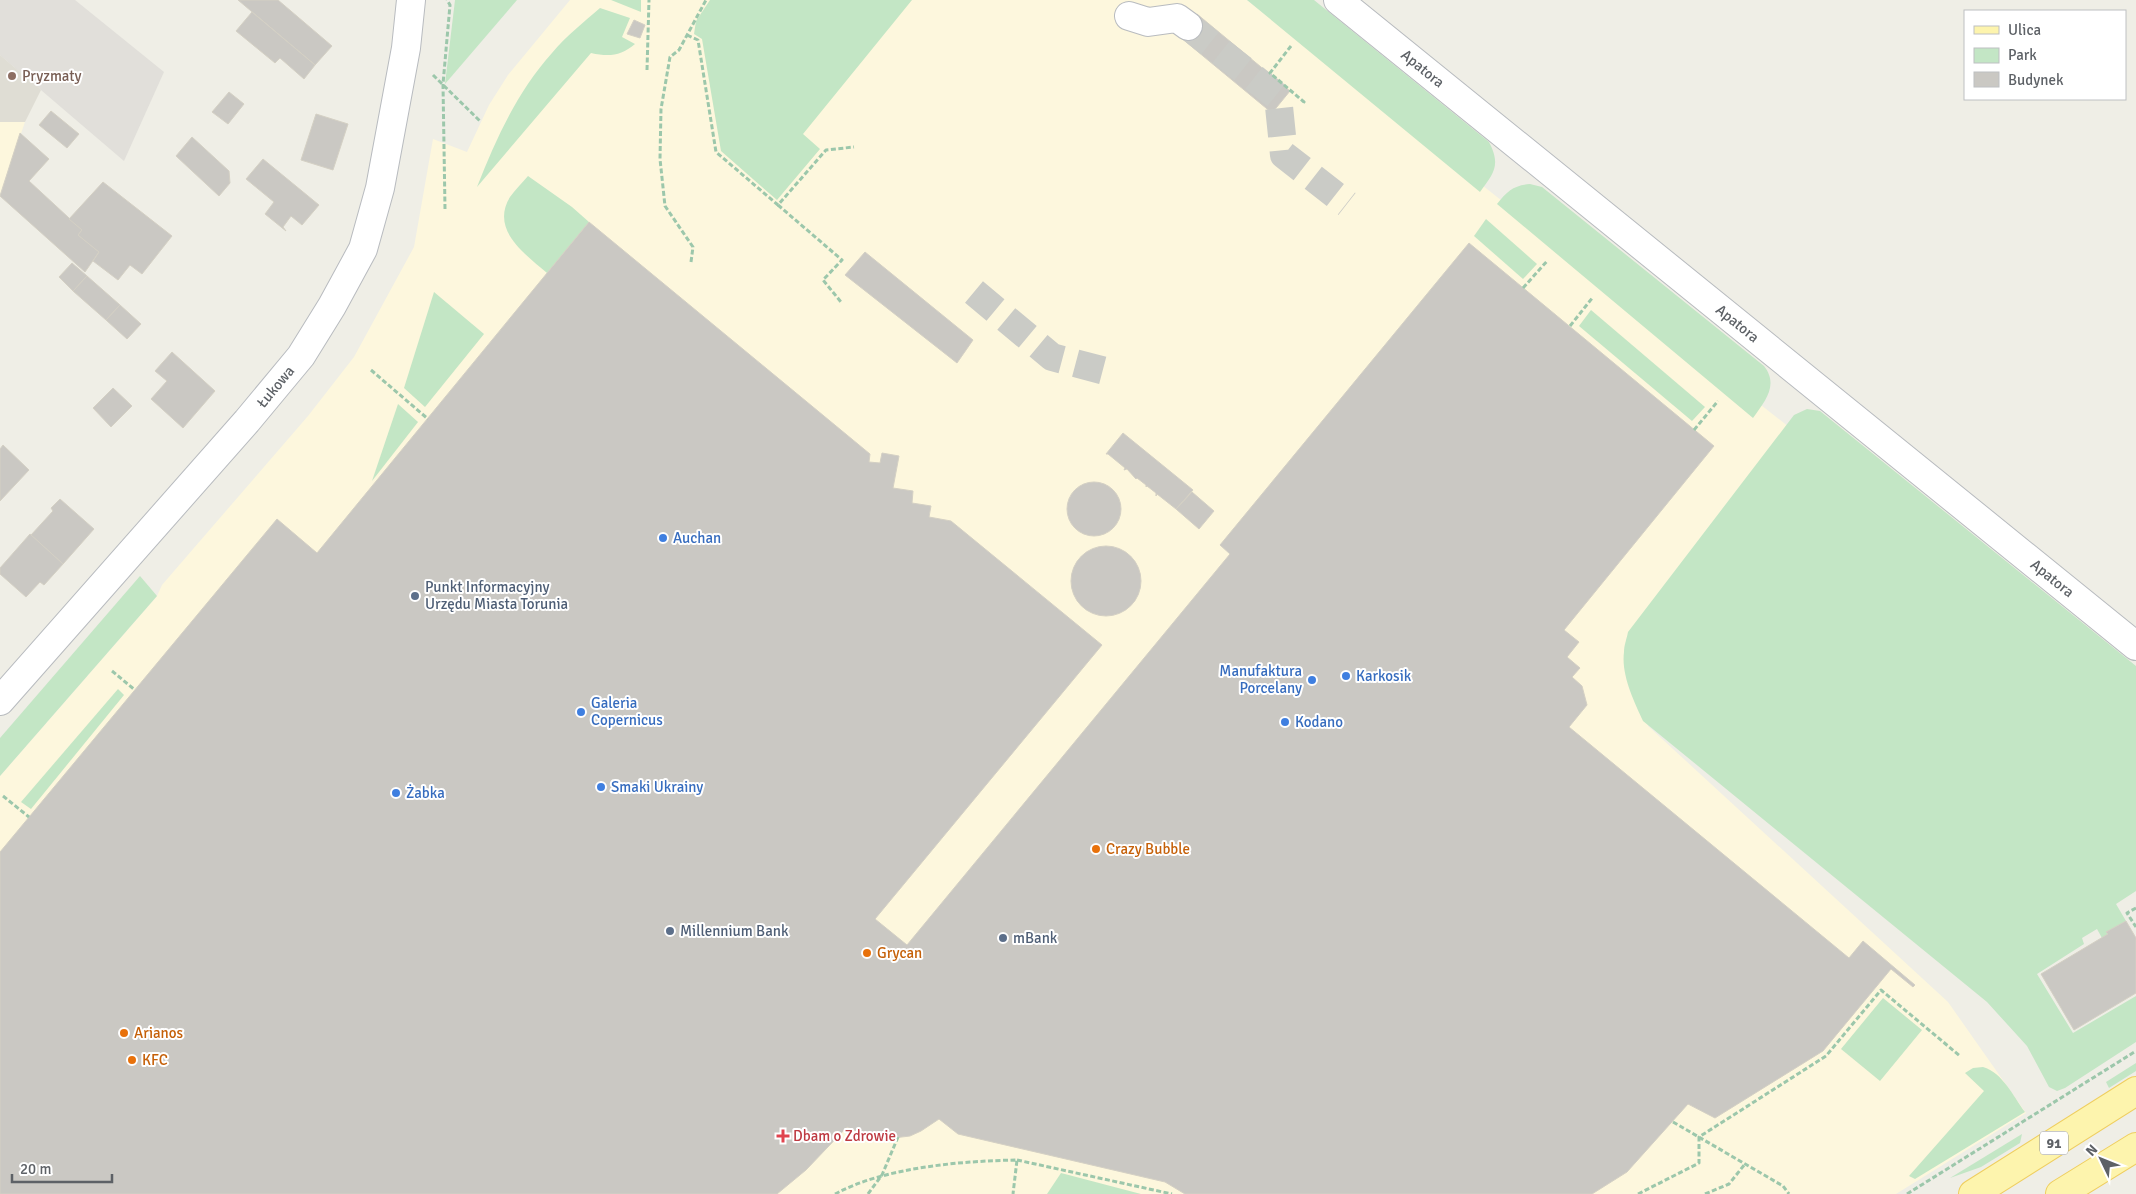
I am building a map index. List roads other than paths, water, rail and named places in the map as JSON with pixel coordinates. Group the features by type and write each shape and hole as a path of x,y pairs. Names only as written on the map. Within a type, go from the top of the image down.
{"main road":[{"name":"91","path":"1972,1194 2136,1091"},
{"path":"2060,1194 2136,1147"}],"street":[{"name":"Łukowa","path":"0,701 247,421 301,356 332,306 363,249 380,188 406,48 411,0"},
{"name":"Apatora","path":"1338,0 2136,646"},
{"path":"1129,16 1148,22 1177,18 1188,26"}],"tunnel":[{"path":"1188,26 1278,97 1284,155 1347,204"},
{"path":"974,292 1052,357 1105,371"}],"place":[{"name":"Pryzmaty","path":"12,76"},
{"name":"Auchan","path":"663,538"},
{"name":"Punkt Informacyjny Urzędu Miasta Torunia","path":"415,596"},
{"name":"Karkosik","path":"1346,676"},
{"name":"Manufaktura Porcelany","path":"1312,680"},
{"name":"Galeria Copernicus","path":"581,712"},
{"name":"Kodano","path":"1285,722"},
{"name":"Smaki Ukrainy","path":"601,787"},
{"name":"Żabka","path":"396,793"},
{"name":"Crazy Bubble","path":"1096,849"},
{"name":"Millennium Bank","path":"670,931"},
{"name":"mBank","path":"1003,938"},
{"name":"Grycan","path":"867,953"},
{"name":"Arianos","path":"124,1033"},
{"name":"KFC","path":"132,1060"},
{"name":"Dbam o Zdrowie","path":"783,1136"}]}
